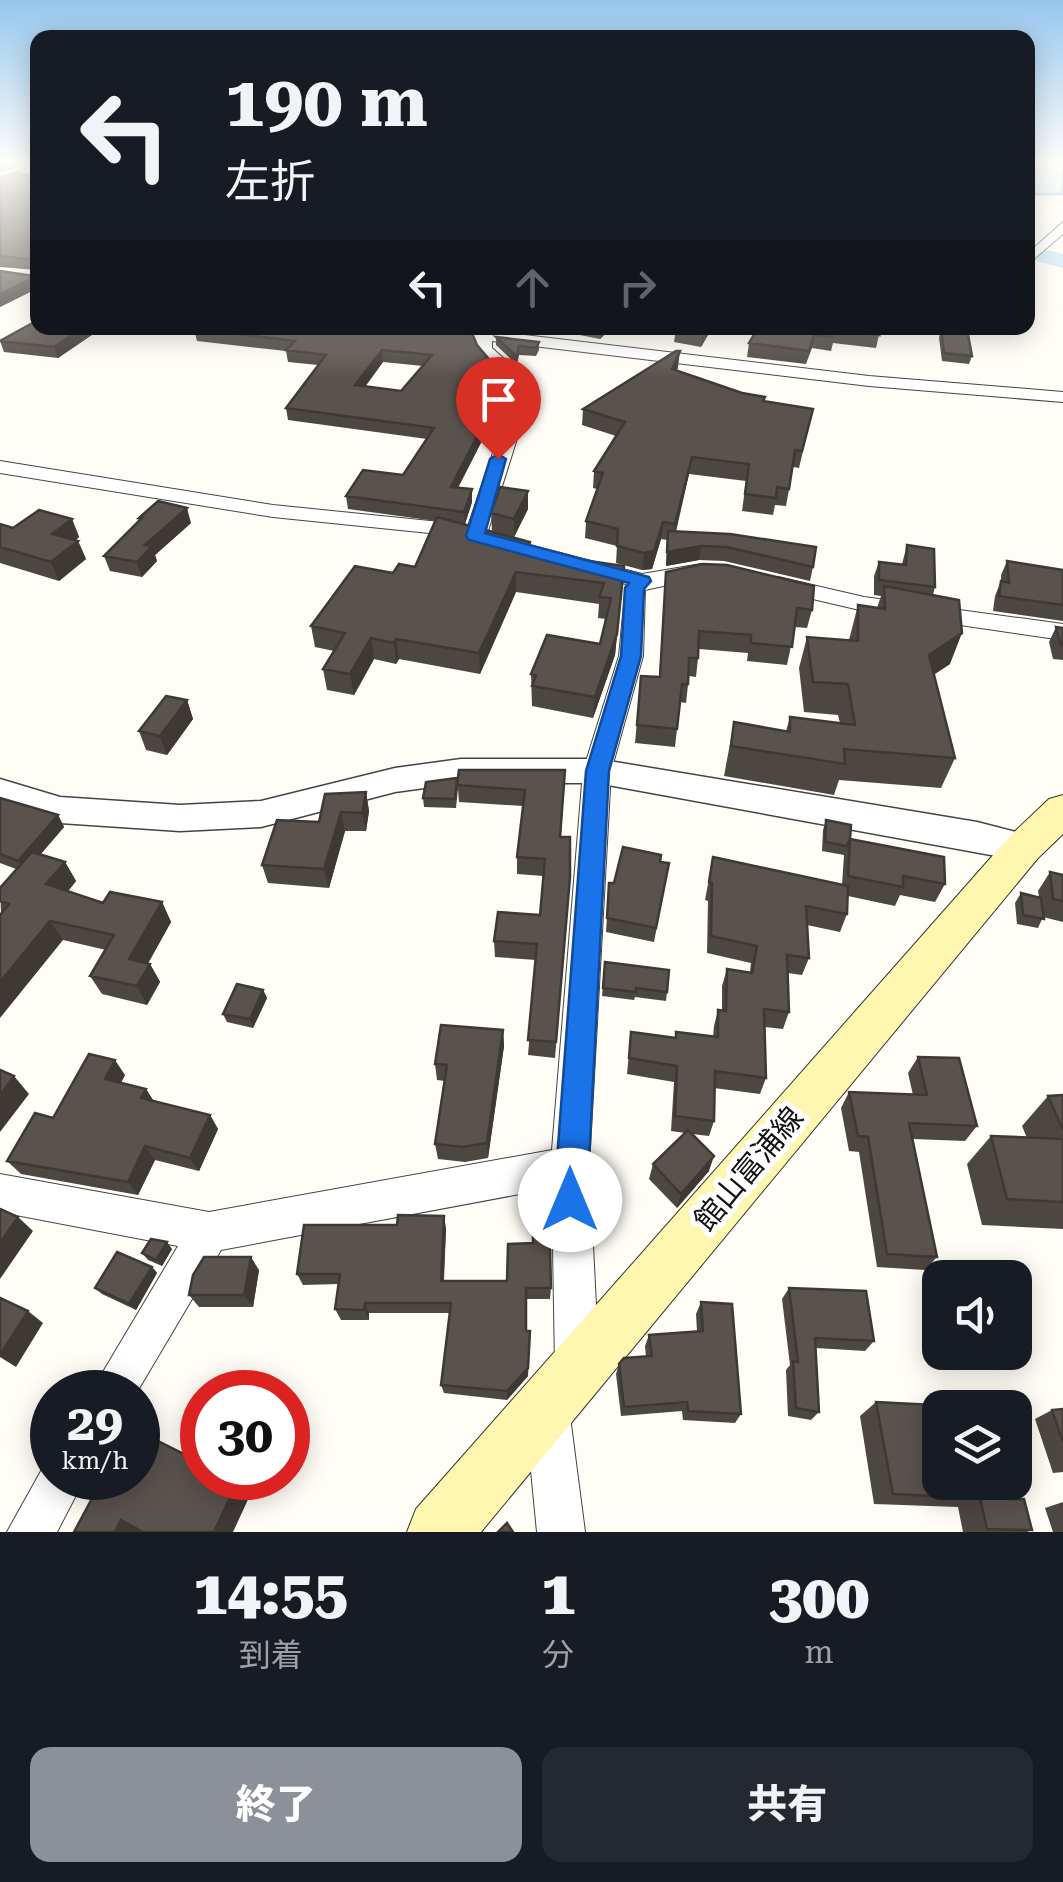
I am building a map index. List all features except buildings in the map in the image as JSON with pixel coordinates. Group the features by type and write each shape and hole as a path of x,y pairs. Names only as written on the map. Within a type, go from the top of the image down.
{"main road":[{"name":"館山富浦線","path":"439,1532 1024,847 1063,810"}],"street":[{"path":"475,536 522,394 516,379 484,349 493,335"},
{"path":"510,335 869,381 1063,397"},
{"path":"0,466 273,510 365,518 475,536 642,581 700,571 724,572"},
{"path":"759,580 864,604 1063,632"},
{"path":"561,1532 570,1166 597,771 631,656 634,588 642,581"},
{"path":"0,791 60,810 180,818 261,814 395,780 462,771 597,771 1024,847"},
{"path":"0,1192 208,1232 570,1166"},
{"path":"126,1370 208,1232"},
{"path":"30,1532 49,1500"}],"waterway":[{"path":"1035,254 1063,261"}],"route":[{"path":"498,459 475,536 642,581 634,588 631,656 597,771 570,1200"}]}
